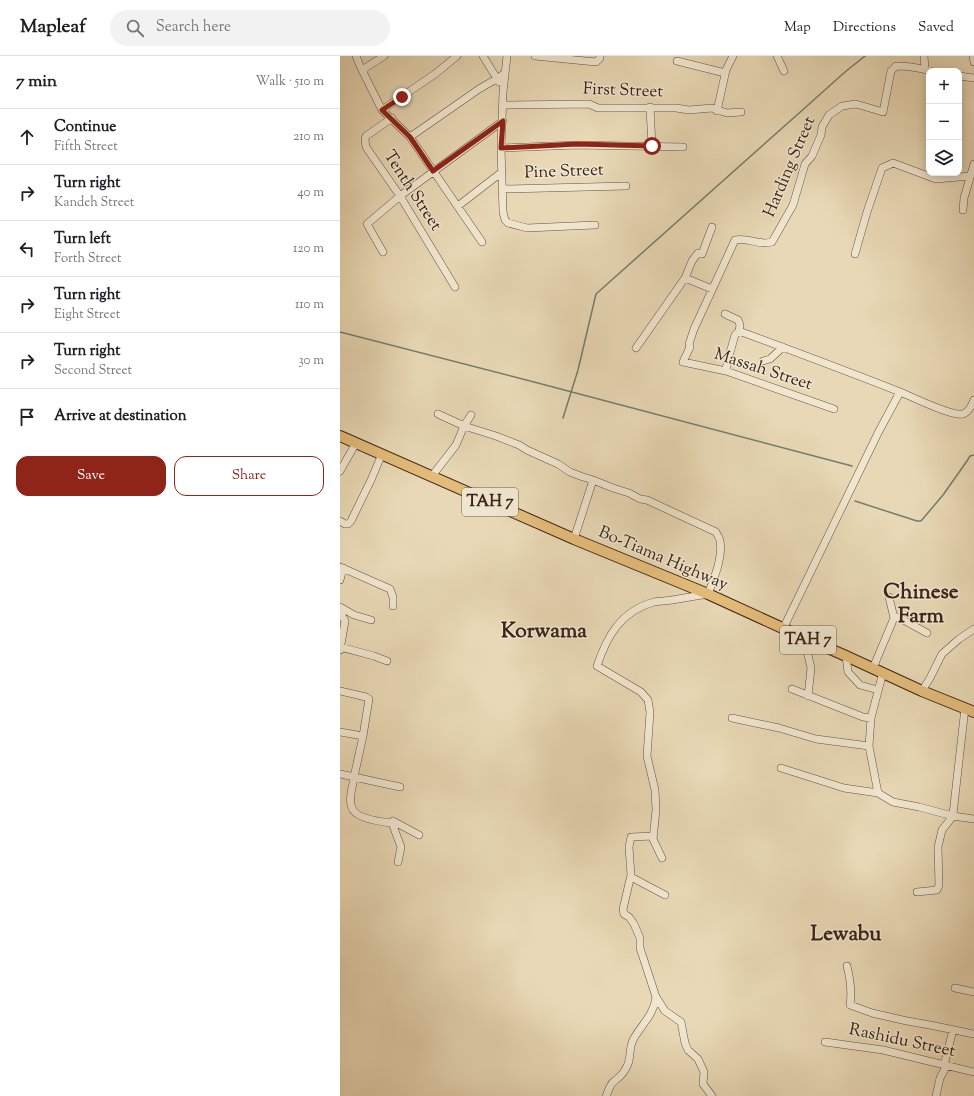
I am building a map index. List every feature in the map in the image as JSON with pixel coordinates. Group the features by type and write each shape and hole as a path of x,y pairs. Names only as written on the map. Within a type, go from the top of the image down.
{"highway":[{"name":"Bo-Tiama Highway","path":"340,436 574,539 708,594 922,691 969,710"}],"street":[{"path":"356,56 382,110 410,137 482,242"},
{"path":"362,70 384,56"},
{"path":"382,110 435,74 457,56"},
{"path":"483,56 498,78 503,92"},
{"path":"507,56 503,92 501,148 503,212 505,220 508,223 527,228 595,225"},
{"path":"535,56 596,62 600,57"},
{"path":"717,110 725,73 733,56"},
{"path":"778,56 784,71"},
{"name":"Harding Street","path":"924,56 927,68"},
{"path":"973,56 974,62"},
{"path":"677,61 725,73"},
{"name":"Harding Street","path":"682,362 690,346 689,344 694,329 735,240 742,239 764,244 772,242 792,205 805,164 812,156 821,135 822,127 829,115 842,106 856,104 882,112 892,71 896,66 926,70"},
{"path":"410,137 505,72"},
{"path":"962,76 974,78"},
{"name":"First Street","path":"503,105 589,104 598,108 650,107 689,110 712,108 727,113 741,112"},
{"path":"650,107 652,146"},
{"name":"Tenth Street","path":"392,118 366,136 366,147 400,196 454,287"},
{"path":"383,252 367,224 370,220 433,171 503,121"},
{"path":"501,148 577,144 683,147"},
{"path":"855,254 882,168 893,163 936,179 970,176"},
{"path":"963,210 964,198 974,164"},
{"path":"458,206 502,172"},
{"name":"Pine Street","path":"503,189 626,186"},
{"path":"636,348 686,278 692,261 698,254 702,254 712,227"},
{"path":"686,278 712,289"},
{"path":"724,314 738,320 740,325 739,331 735,335 726,371"},
{"path":"739,331 951,413 962,414 966,412 974,400"},
{"path":"768,362 783,347"},
{"name":"Massah Street","path":"682,362 726,371 834,409"},
{"path":"783,629 900,392"},
{"path":"438,414 464,426 519,445 558,464 570,472 629,493 640,499 647,500 716,532 720,540 720,556 708,594 654,602 637,608 624,619 610,635 597,666 641,692 648,700 650,712 647,756 656,790 656,810 653,839 662,858"},
{"path":"432,476 456,445 464,426 471,415"},
{"path":"340,471 356,443"},
{"path":"340,521 345,524 348,524 351,521 372,480 382,454"},
{"path":"574,539 593,480"},
{"path":"340,580 341,567 390,589 393,597 393,606"},
{"path":"878,793 869,746 871,718 878,690 878,670 894,618 890,597"},
{"path":"340,607 371,620"},
{"path":"340,612 346,621 340,649 374,656 387,661"},
{"path":"894,618 898,617 927,633"},
{"path":"922,691 942,654 959,639 974,629"},
{"path":"804,638 811,668 808,696"},
{"path":"846,656 848,672 860,685 878,690"},
{"path":"792,689 863,717 871,718"},
{"path":"340,691 366,697 369,700 351,796 352,810 374,820 392,822 419,835"},
{"path":"917,892 937,890 939,885 938,847 942,830 953,816 969,710"},
{"path":"732,718 779,728 816,739 869,746"},
{"path":"340,732 363,736"},
{"path":"781,768 844,788 878,793 893,802 953,816 974,819"},
{"path":"340,774 400,787"},
{"path":"392,822 401,847 398,862"},
{"path":"653,836 631,836 629,846 631,877 623,908 624,914 630,917 640,938 640,948 656,997 665,1011 681,1022 685,1043 688,1050 698,1059 704,1072 703,1084 712,1096"},
{"path":"631,877 666,895"},
{"path":"847,966 850,983 850,1005 872,1013 974,1034"},
{"path":"955,988 974,992"},
{"path":"606,1096 610,1086 623,1074 629,1063 630,1047 642,1025 649,1018 656,997"},
{"path":"936,1096 940,1078 946,1065 953,1030"},
{"name":"Rashidu Street","path":"825,1042 883,1050 974,1072"}],"waterway":[{"path":"563,418 578,370 596,294 845,72 865,56"},
{"path":"340,332 852,466"},
{"path":"855,501 921,521 943,495 970,456 974,455"}],"district":[{"name":"Chinese Farm","path":"921,605"},
{"name":"Korwama","path":"544,632"},
{"name":"Lewabu","path":"846,935"}],"route":[{"path":"402,97 382,110 410,137 433,171 503,121 501,148 577,144 652,146"}]}
